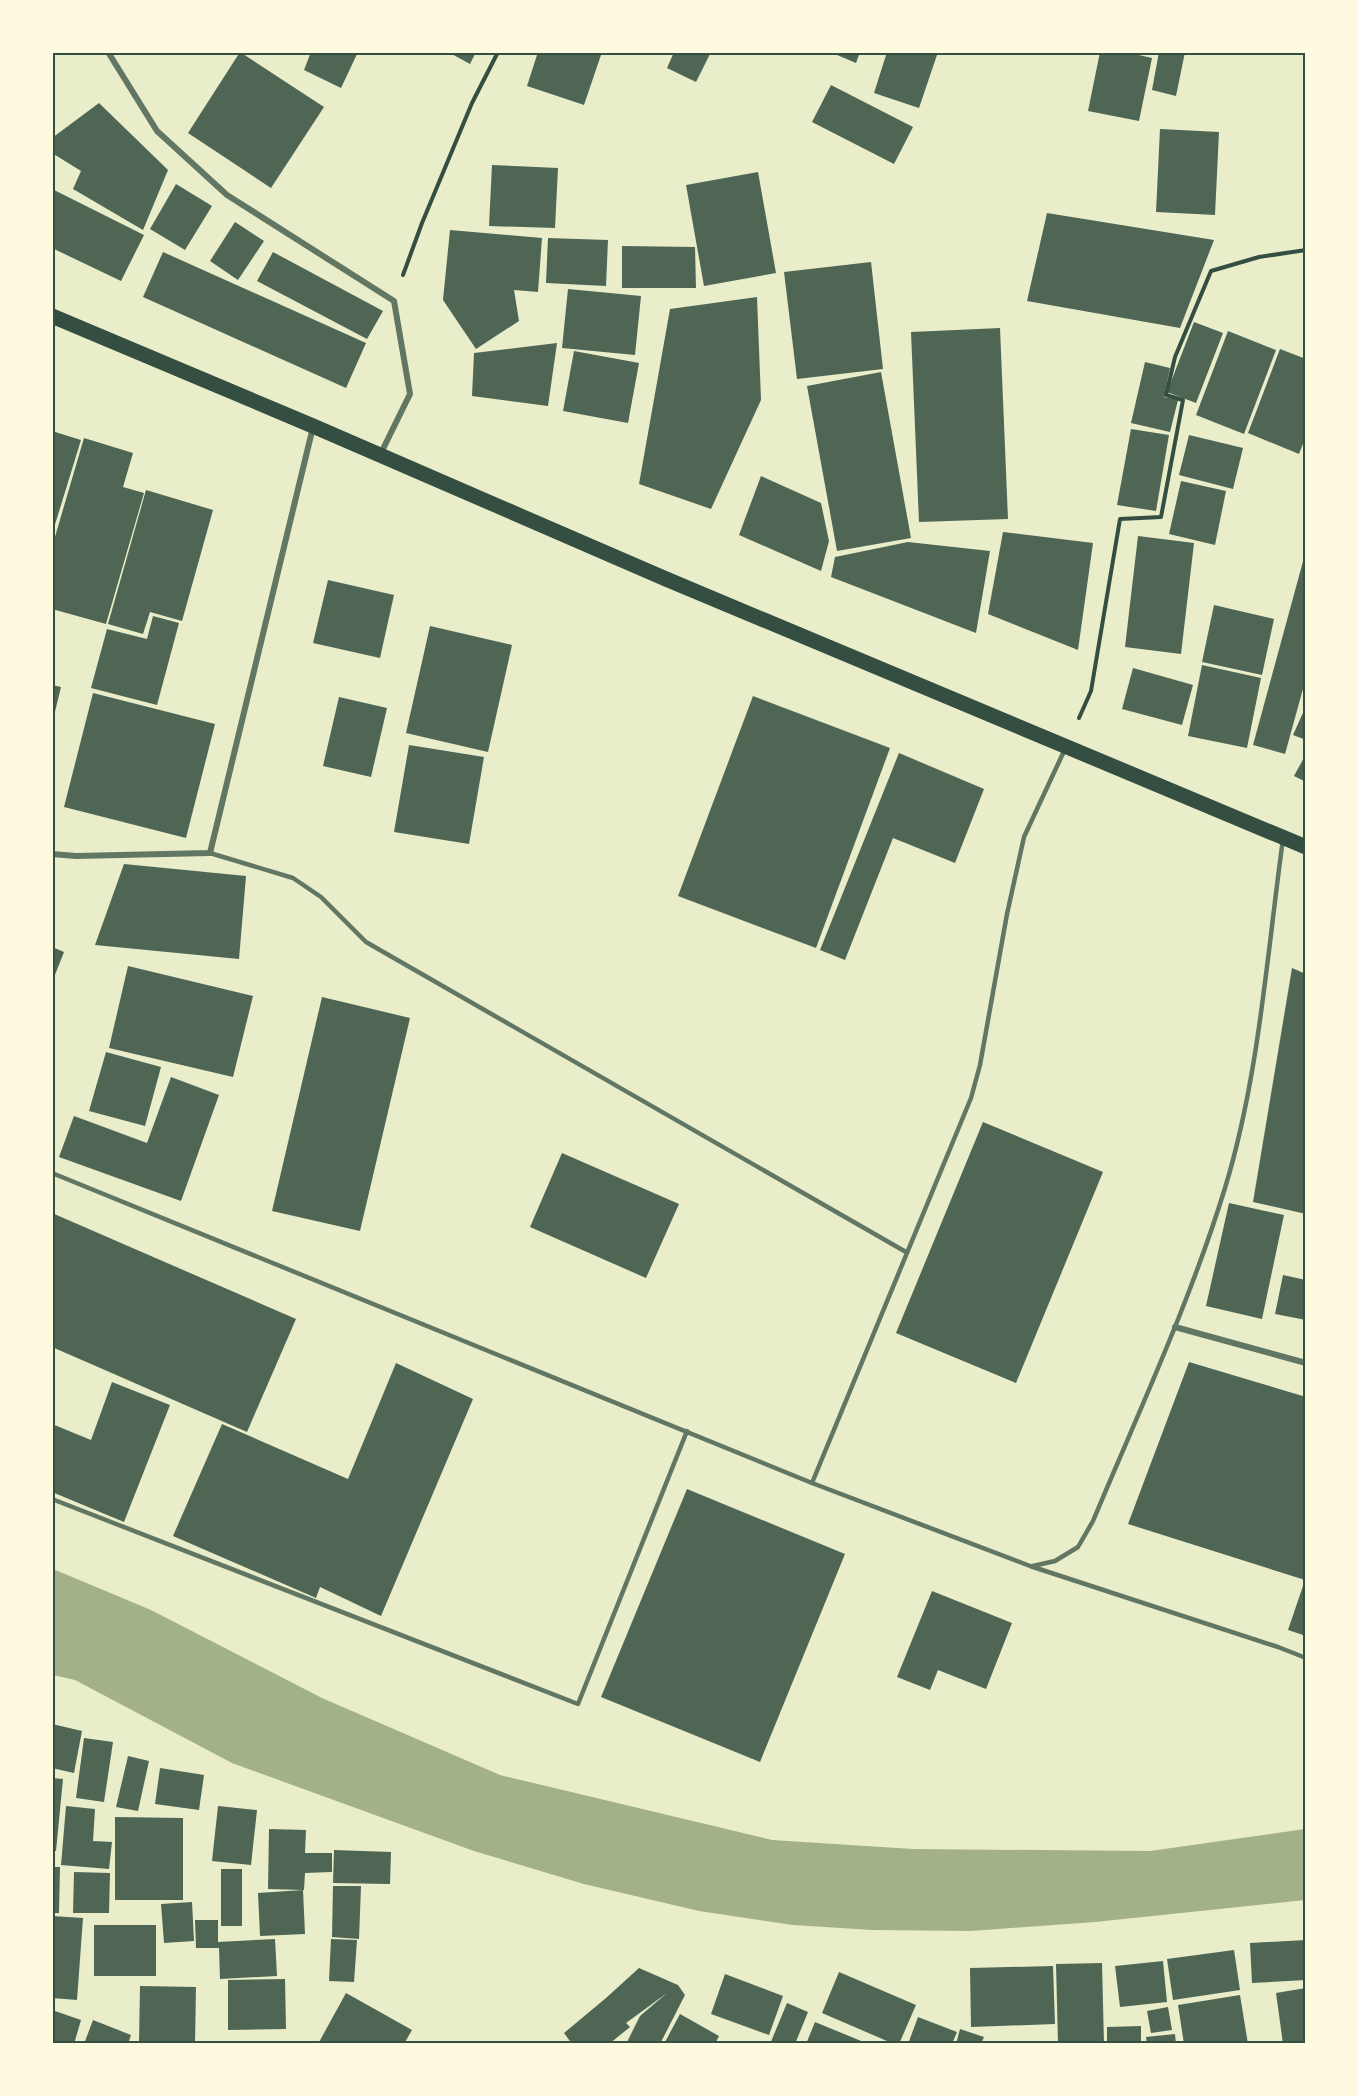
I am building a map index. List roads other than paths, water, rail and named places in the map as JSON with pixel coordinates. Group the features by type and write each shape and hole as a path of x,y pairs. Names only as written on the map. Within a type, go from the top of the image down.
{"main road":[{"path":"52,316 380,454 666,579 1305,847"}],"street":[{"path":"108,52 157,131 227,195 394,301 410,393 380,454"},
{"path":"52,854 76,856 210,853 313,426"},
{"path":"1175,1327 1305,1363"}],"lane":[{"path":"812,1483 971,1098 980,1065 1007,914 1024,837 1066,747"},
{"path":"1030,1566 1055,1561 1078,1547 1093,1521 1175,1327 1225,1188 1251,1083 1284,837"},
{"path":"210,853 293,878 321,897 366,942 906,1252"},
{"path":"52,1173 812,1483 1030,1566 1278,1647 1305,1658"},
{"path":"52,1499 578,1704 687,1431"}]}
